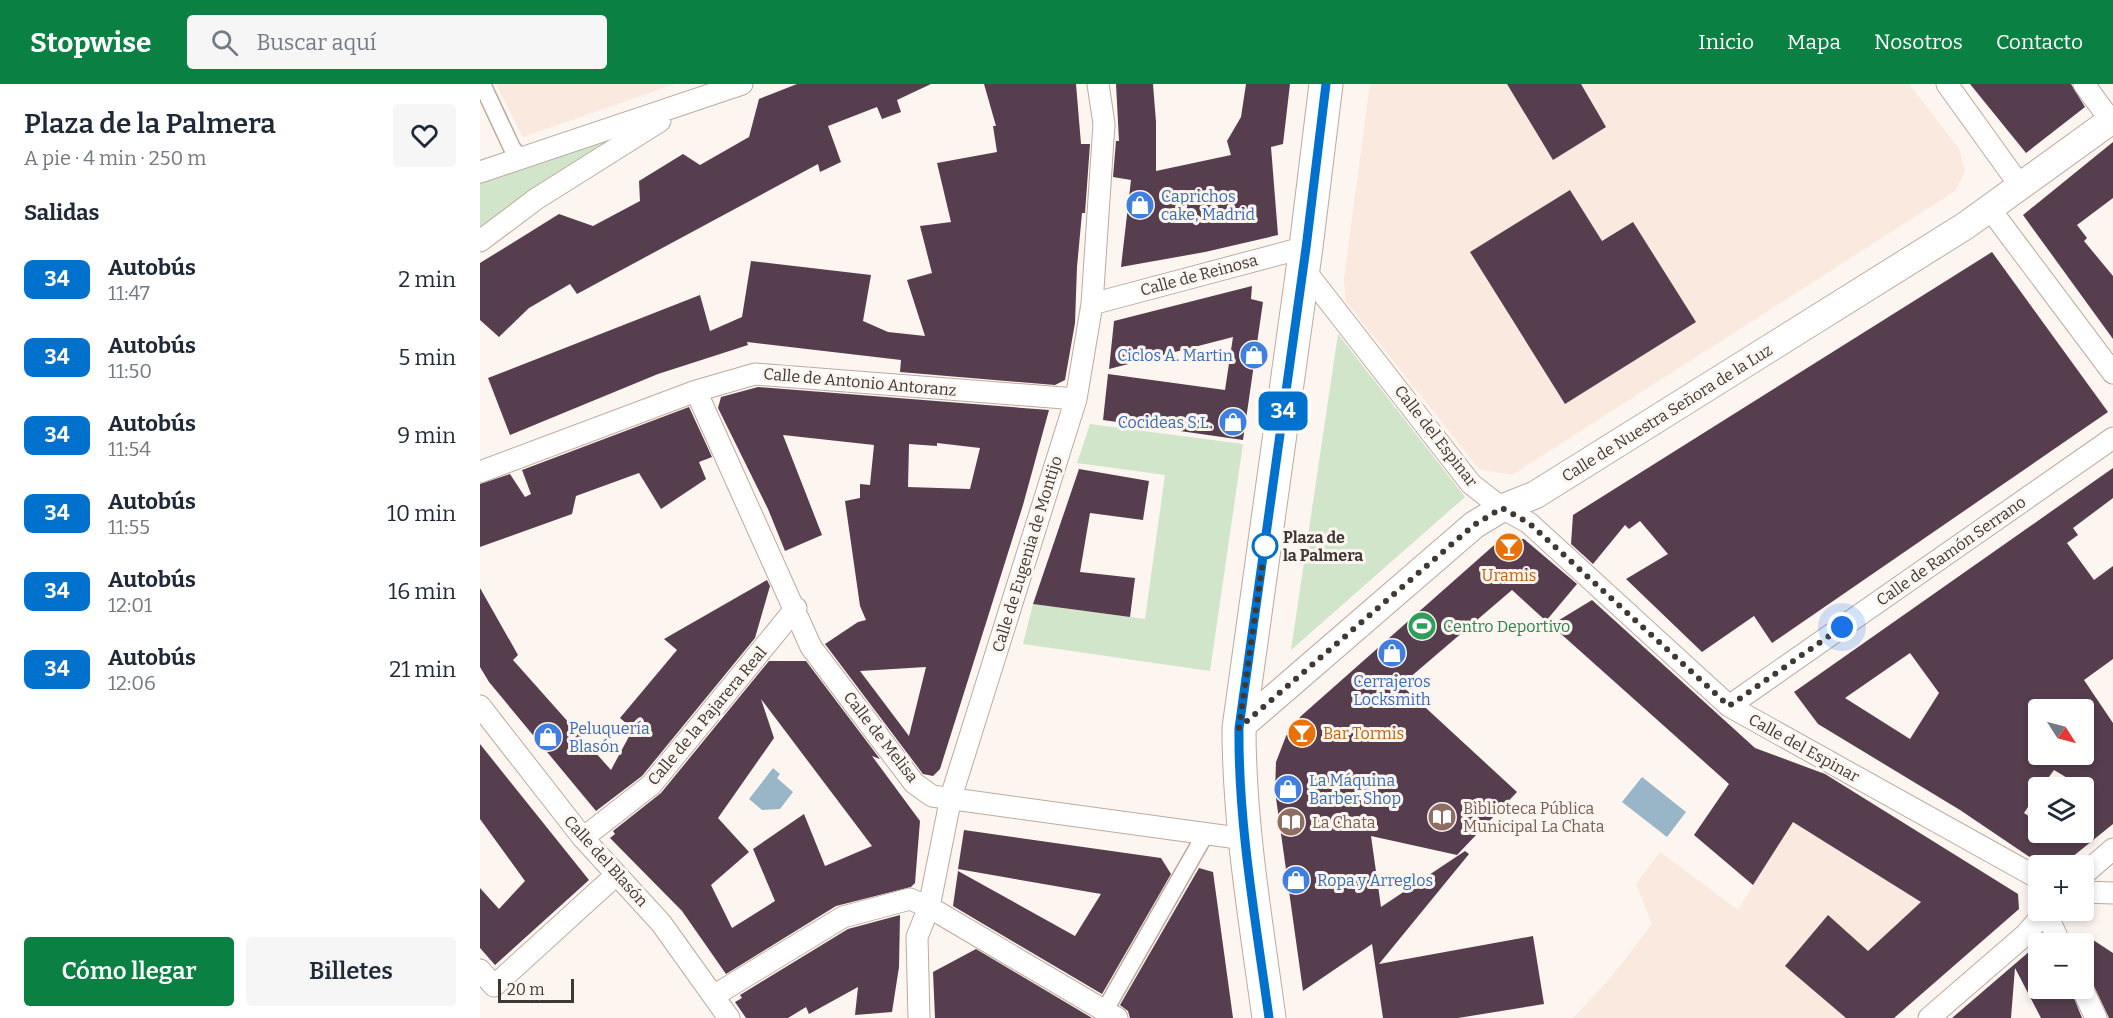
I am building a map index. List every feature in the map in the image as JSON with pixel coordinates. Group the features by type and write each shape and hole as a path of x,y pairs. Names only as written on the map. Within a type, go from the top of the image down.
{"main road":[{"path":"1269,1018 1245,839 1239,780 1239,728 1305,258 1326,84"}],"street":[{"path":"482,84 512,147 520,158"},
{"path":"480,171 742,84"},
{"name":"Calle de Eugenia de Montijo","path":"919,1018 917,937 929,907 951,797 1076,399 1092,304 1104,124 1098,84"},
{"path":"1947,84 2021,187"},
{"path":"2084,84 2112,120"},
{"path":"480,241 536,199 688,103"},
{"name":"Calle de Nuestra Señora de la Luz","path":"1239,728 1474,525 1502,508 1535,495 1990,208 2112,120"},
{"path":"1990,208 2113,373"},
{"name":"Calle de Reinosa","path":"1092,304 1305,258"},
{"name":"Calle del Espinar","path":"1305,258 1471,484 1502,508 1529,523 1729,706 2028,872"},
{"name":"Calle de Antonio Antoranz","path":"480,472 696,391 755,374 1076,399"},
{"name":"Calle de Melisa","path":"696,391 812,647 914,783 932,796 1245,839"},
{"name":"Calle de Ramón Serrano","path":"1729,706 2113,438"},
{"name":"Calle de la Pajarera Real","path":"583,838 651,784 796,608"},
{"name":"Calle del Blasón","path":"480,706 583,838 662,923 715,995 729,1018"},
{"path":"715,995 843,917 910,899 929,907 1111,1014 1206,833"},
{"path":"2094,865 2113,849"},
{"path":"480,970 494,986 616,874"},
{"path":"2094,892 2113,893"},
{"path":"1929,1018 2025,935 2038,921"},
{"path":"2087,999 2096,1018"}],"shaded area":[{"path":"496,84 675,84 523,137"},
{"path":"1370,84 1909,84 1959,149 1965,171 1955,191 1512,475 1479,469 1345,300 1344,279"},
{"path":"1823,773 2018,894 2019,909 1894,1018 1573,1018 1613,975 1652,924 1636,884 1660,852 1738,910"}],"green space":[{"path":"618,137 480,241 480,171"},
{"name":"Plaza de la Palmera","path":"1338,334 1465,497 1291,650"},
{"path":"1090,424 1243,444 1210,671 1023,644 1033,604 1145,619 1165,475 1077,463"}],"water":[{"path":"773,768 780,774 777,778 793,792 780,809 762,810 749,799"},
{"path":"1642,777 1686,812 1667,837 1622,802"}],"building":[{"path":"797,84 931,84 897,100 901,112 882,119 877,107 828,126 841,162 820,172 818,164 577,294 570,284 529,308 499,337 480,320 480,263 559,214 593,226 640,201 639,181 683,154 700,165 749,137 759,99"},
{"path":"984,84 1076,84 1081,144 1090,144 1085,213 1082,213 1077,267 1075,323 1065,380 1055,385 900,372 901,360 747,342 748,345 658,374 510,435 488,378 700,295 710,331 742,317 751,261 871,275 863,321 888,332 925,336 907,280 932,273 920,226 951,222 937,163 997,152 993,126 996,126"},
{"path":"1116,84 1153,84 1156,171 1231,155 1227,141 1241,117 1246,84 1290,84 1283,144 1271,147 1278,235 1205,252 1121,267 1131,180 1113,177 1116,141 1119,141"},
{"path":"1507,84 1581,84 1606,127 1553,160"},
{"path":"1970,84 2071,84 2085,107 2026,153"},
{"path":"2113,142 2113,198 2077,225 2087,238 2084,241 2113,276 2113,339 2023,215"},
{"path":"1570,190 1602,241 1633,222 1696,322 1565,404 1470,252"},
{"path":"1992,252 2108,412 1772,643 1754,616 1702,652 1626,579 1668,554 1640,521 1629,529 1625,525 1593,564 1571,544 1573,515"},
{"path":"1252,286 1251,299 1263,302 1243,440 1103,420 1108,374 1225,390 1233,337 1109,369 1114,321"},
{"path":"758,387 1049,410 1023,505 940,769 933,776 923,774 825,644 858,622 866,620 860,606 845,501 860,498 860,484 870,485 874,445 783,435 822,535 785,551 768,509 718,408 721,397","holes":["937,443 980,448 970,489 908,487 909,444 937,446","926,667 909,736 860,671"]},
{"path":"689,407 712,457 699,462 706,479 661,509 639,473 576,496 572,514 480,547 480,484 510,474 525,497 531,494 522,470"},
{"path":"2113,468 2113,498 2073,528 2078,535 2067,543 2094,580 2113,566 2113,659 2084,680 2113,723 2113,824 2094,839 2094,777 2066,777 2054,770 2049,777 2028,777 2028,807 2024,813 2028,816 2028,843 2089,843 2075,855 2028,856 1960,810 1818,724 1794,692","holes":["1910,653 1939,693 1910,739 1845,698"]},
{"path":"1079,469 1149,481 1143,520 1090,513 1080,572 1135,578 1130,617 1033,604"},
{"path":"1501,539 1524,539 1577,584 1546,621 1512,590 1401,685 1517,792 1457,855 1371,836 1381,907 1465,851 1469,854 1379,964 1533,936 1544,1004 1458,1018 1383,1018 1372,944 1303,991 1275,791 1276,762 1286,736 1301,716"},
{"path":"767,580 770,586 755,638 642,776 596,811 489,682 480,667 480,588 518,655 513,660 611,770 633,729 620,718 677,650 664,639"},
{"path":"1592,600 1755,748 1825,774 2018,894 2019,909 1894,1018 1846,1018 1785,966 1828,915 1868,951 1921,902 1793,822 1753,885 1694,835 1729,784 1551,625"},
{"path":"769,661 806,661 880,759 872,756 920,821 915,883 911,887 836,906 726,974 682,911 610,838 615,834 613,831 661,793","holes":["761,699 872,846 825,866 804,814 753,849 775,901 732,928 711,885 749,852 718,818 774,738"]},
{"path":"480,744 589,880 495,965 480,948 480,888 499,909 525,881 480,819"},
{"path":"964,830 1161,858 1171,874 1102,994 953,906 958,871 1075,936 1101,894 958,869"},
{"path":"1199,868 1213,872 1233,1018 1130,1018 1128,1011 1120,1005"},
{"path":"900,915 899,967 892,1012 855,1015 858,987 809,1014 806,1007 788,1018 746,1018 735,1002 742,998 740,995 848,929"},
{"path":"2094,941 2113,953 2113,1018 2109,1018 2094,986"},
{"path":"976,949 1092,1018 935,1018 933,972"},
{"path":"2028,953 2028,993 2015,968 2011,1018 1952,1018"},
{"path":"2031,999 2074,999 2082,1018 2041,1018"}],"bus line":[{"name":"34","path":"1269,1018 1245,839 1239,780 1239,728 1306,248 1326,84"}],"place":[{"name":"Caprichos cake, Madrid","path":"1140,205"},
{"name":"Ciclos A. Martin","path":"1254,355"},
{"name":"Cocideas S.L.","path":"1233,422"},
{"name":"Plaza de la Palmera","path":"1265,546"},
{"name":"Uramis","path":"1509,547"},
{"name":"Centro Deportivo","path":"1422,626"},
{"name":"Cerrajeros Locksmith","path":"1392,653"},
{"name":"Bar Tormis","path":"1302,733"},
{"name":"Peluquería Blasón","path":"548,737"},
{"name":"La Máquina Barber Shop","path":"1288,789"},
{"name":"Biblioteca Pública Municipal La Chata","path":"1442,817"},
{"name":"La Chata","path":"1291,822"},
{"name":"Ropa y Arreglos","path":"1296,880"}],"route":[{"path":"1265,546 1239,728 1307,672 1474,525 1502,508 1529,523 1729,706 1842,627"}]}
